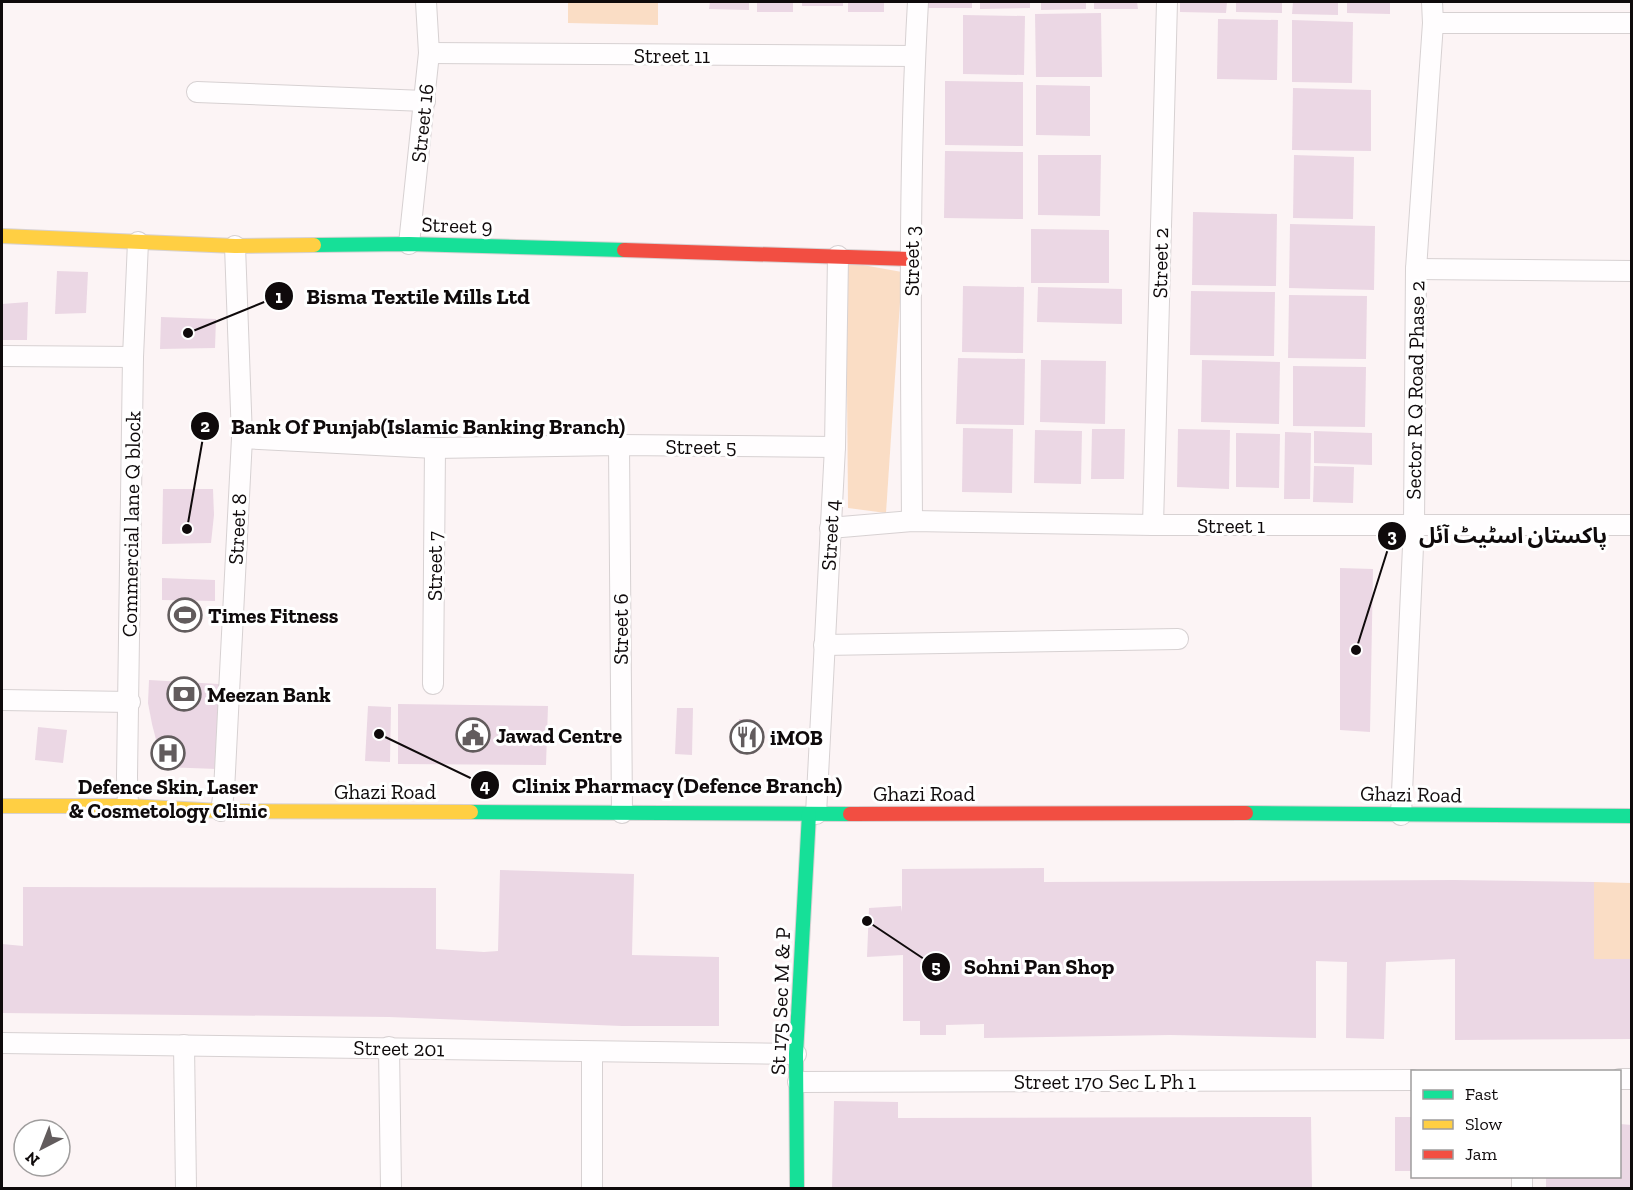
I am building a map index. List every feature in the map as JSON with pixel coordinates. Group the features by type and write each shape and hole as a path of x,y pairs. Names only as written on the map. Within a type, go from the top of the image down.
{"main road":[{"name":"Street 9","path":"2,236 235,246 409,244 911,259"},
{"name":"Ghazi Road","path":"2,806 128,807 221,811 812,814 1321,813 1632,816"},
{"name":"St 175 Sec M & P","path":"797,1188 796,1054 812,814"}],"street":[{"name":"Street 16","path":"409,244 429,53 426,2"},
{"name":"Street 3","path":"912,521 911,259 918,2"},
{"name":"Street 2","path":"1153,525 1167,2"},
{"name":"Sector R Q Road Phase 2","path":"1401,815 1414,524 1416,269 1433,23 1432,2"},
{"path":"1433,23 1632,23"},
{"name":"Street 11","path":"429,53 915,56"},
{"path":"197,92 424,101"},
{"name":"Commercial lane Q block","path":"128,807 133,357 138,242"},
{"name":"Street 8","path":"221,811 224,790 242,438 235,246"},
{"name":"Street 4","path":"812,814 836,447 837,256"},
{"path":"1416,269 1632,271"},
{"path":"2,356 133,357"},
{"name":"Street 5","path":"242,438 435,448 619,445 836,447"},
{"name":"Street 6","path":"619,445 622,813"},
{"name":"Street 7","path":"434,684 435,448"},
{"name":"Street 1","path":"830,528 912,521 1153,525 1632,525"},
{"path":"824,645 1178,639"},
{"path":"2,700 130,702"},
{"name":"Street 201","path":"2,1043 796,1054"},
{"path":"184,1045 186,1188"},
{"path":"389,1047 391,1188"},
{"path":"592,1052 592,1188"},
{"name":"Street 170 Sec L Ph 1","path":"798,1082 1411,1080"}],"shaded area":[{"path":"568,2 658,2 658,25 568,23"},
{"path":"846,262 902,272 886,513 848,508"},
{"path":"1594,882 1631,883 1631,959 1594,959"}],"building":[{"path":"710,2 749,2 749,10 709,9"},
{"path":"757,2 793,2 793,12 757,12"},
{"path":"802,2 843,2 843,6 802,6"},
{"path":"848,2 884,2 884,12 848,12"},
{"path":"927,2 972,2 972,8 927,8"},
{"path":"980,2 1030,2 1030,8 980,9"},
{"path":"1041,2 1086,2 1086,9 1041,10"},
{"path":"1094,2 1137,2 1138,9 1094,9"},
{"path":"1180,2 1227,2 1226,13 1180,12"},
{"path":"1236,2 1282,2 1282,13 1236,12"},
{"path":"1293,2 1338,2 1338,15 1292,14"},
{"path":"1347,2 1390,2 1390,14 1347,13"},
{"path":"1101,13 1102,77 1036,77 1035,14"},
{"path":"963,15 1025,16 1024,75 963,74"},
{"path":"1218,19 1278,20 1277,80 1217,79"},
{"path":"1292,20 1353,22 1352,83 1292,82"},
{"path":"945,81 1023,82 1023,146 945,145"},
{"path":"1036,85 1090,86 1090,136 1036,135"},
{"path":"1293,88 1371,90 1371,151 1292,150"},
{"path":"945,151 1023,152 1023,219 944,218"},
{"path":"1038,155 1101,155 1100,216 1038,215"},
{"path":"1294,155 1354,157 1353,219 1293,218"},
{"path":"1193,212 1277,214 1276,286 1192,285"},
{"path":"1290,224 1375,226 1374,290 1289,288"},
{"path":"1031,229 1109,230 1109,283 1031,283"},
{"path":"57,271 88,272 86,313 55,314"},
{"path":"963,286 1024,287 1023,353 962,352"},
{"path":"1038,287 1122,289 1122,324 1037,322"},
{"path":"1191,291 1275,292 1274,356 1190,355"},
{"path":"1289,295 1367,296 1366,359 1288,358"},
{"path":"28,302 27,340 2,340 2,304"},
{"path":"161,317 216,319 215,348 160,349"},
{"path":"958,358 1025,359 1024,425 956,424"},
{"path":"1041,360 1106,361 1105,424 1040,422"},
{"path":"1202,360 1280,362 1279,424 1201,422"},
{"path":"1293,366 1366,367 1365,427 1293,426"},
{"path":"963,428 1013,429 1012,493 962,492"},
{"path":"1092,429 1125,429 1124,479 1091,479"},
{"path":"1178,429 1230,430 1229,489 1177,487"},
{"path":"1035,430 1082,431 1081,484 1034,483"},
{"path":"1314,431 1372,433 1372,465 1314,463"},
{"path":"1285,432 1311,433 1310,499 1284,499"},
{"path":"1236,433 1280,434 1279,488 1236,487"},
{"path":"1314,466 1354,467 1353,503 1313,502"},
{"path":"163,489 213,489 214,515 211,543 162,544"},
{"path":"1340,568 1373,569 1370,732 1340,730"},
{"path":"162,578 215,580 215,601 162,600"},
{"path":"149,680 219,684 217,769 163,767 148,703"},
{"name":"Jawad Centre","path":"398,704 548,706 546,765 398,764"},
{"path":"368,706 391,707 390,762 365,761"},
{"path":"677,708 693,708 692,755 675,754"},
{"name":"iMOB","path":"739,719 755,720 754,754 739,754"},
{"path":"38,727 67,730 63,763 35,760"},
{"path":"1044,868 1044,882 1454,880 1594,882 1594,959 1632,959 1632,1039 1455,1040 1455,959 1386,962 1384,1039 1346,1038 1347,962 1316,961 1316,1038 1170,1035 984,1038 984,1024 946,1025 946,1035 920,1035 920,1021 903,1021 903,955 867,957 869,908 901,906 902,912 902,869"},
{"path":"500,870 634,874 632,955 719,957 719,1026 622,1026 389,1017 2,1013 2,944 23,946 23,887 436,888 436,949 484,952 498,951"},
{"path":"834,1101 898,1102 898,1118 1311,1117 1312,1188 832,1188"},
{"path":"1395,1117 1411,1117 1411,1171 1395,1171"},
{"path":"1621,1124 1632,1125 1632,1188 1546,1188 1546,1178 1621,1178"}],"traffic: fast":[{"path":"314,245 409,244 624,250"},
{"path":"471,812 850,814"},
{"path":"1246,813 1632,816"},
{"path":"797,1188 796,1054 809,814"}],"traffic: slow":[{"path":"2,236 235,246 314,245"},
{"path":"2,806 128,806 221,811 471,812"}],"traffic: jam":[{"path":"624,250 911,259"},
{"path":"850,814 1246,813"}],"place":[{"name":"Bisma Textile Mills Ltd","path":"188,333"},
{"name":"Bank Of Punjab(Islamic Banking Branch)","path":"187,529"},
{"name":"Times Fitness","path":"185,615"},
{"name":"پاکستان اسٹیٹ آئل","path":"1356,650"},
{"name":"Meezan Bank","path":"184,694"},
{"name":"Clinix Pharmacy (Defence Branch)","path":"379,734"},
{"name":"Jawad Centre","path":"473,735"},
{"name":"iMOB","path":"747,737"},
{"name":"Defence Skin, Laser & Cosmetology Clinic","path":"168,753"},
{"name":"Sohni Pan Shop","path":"867,921"}]}
